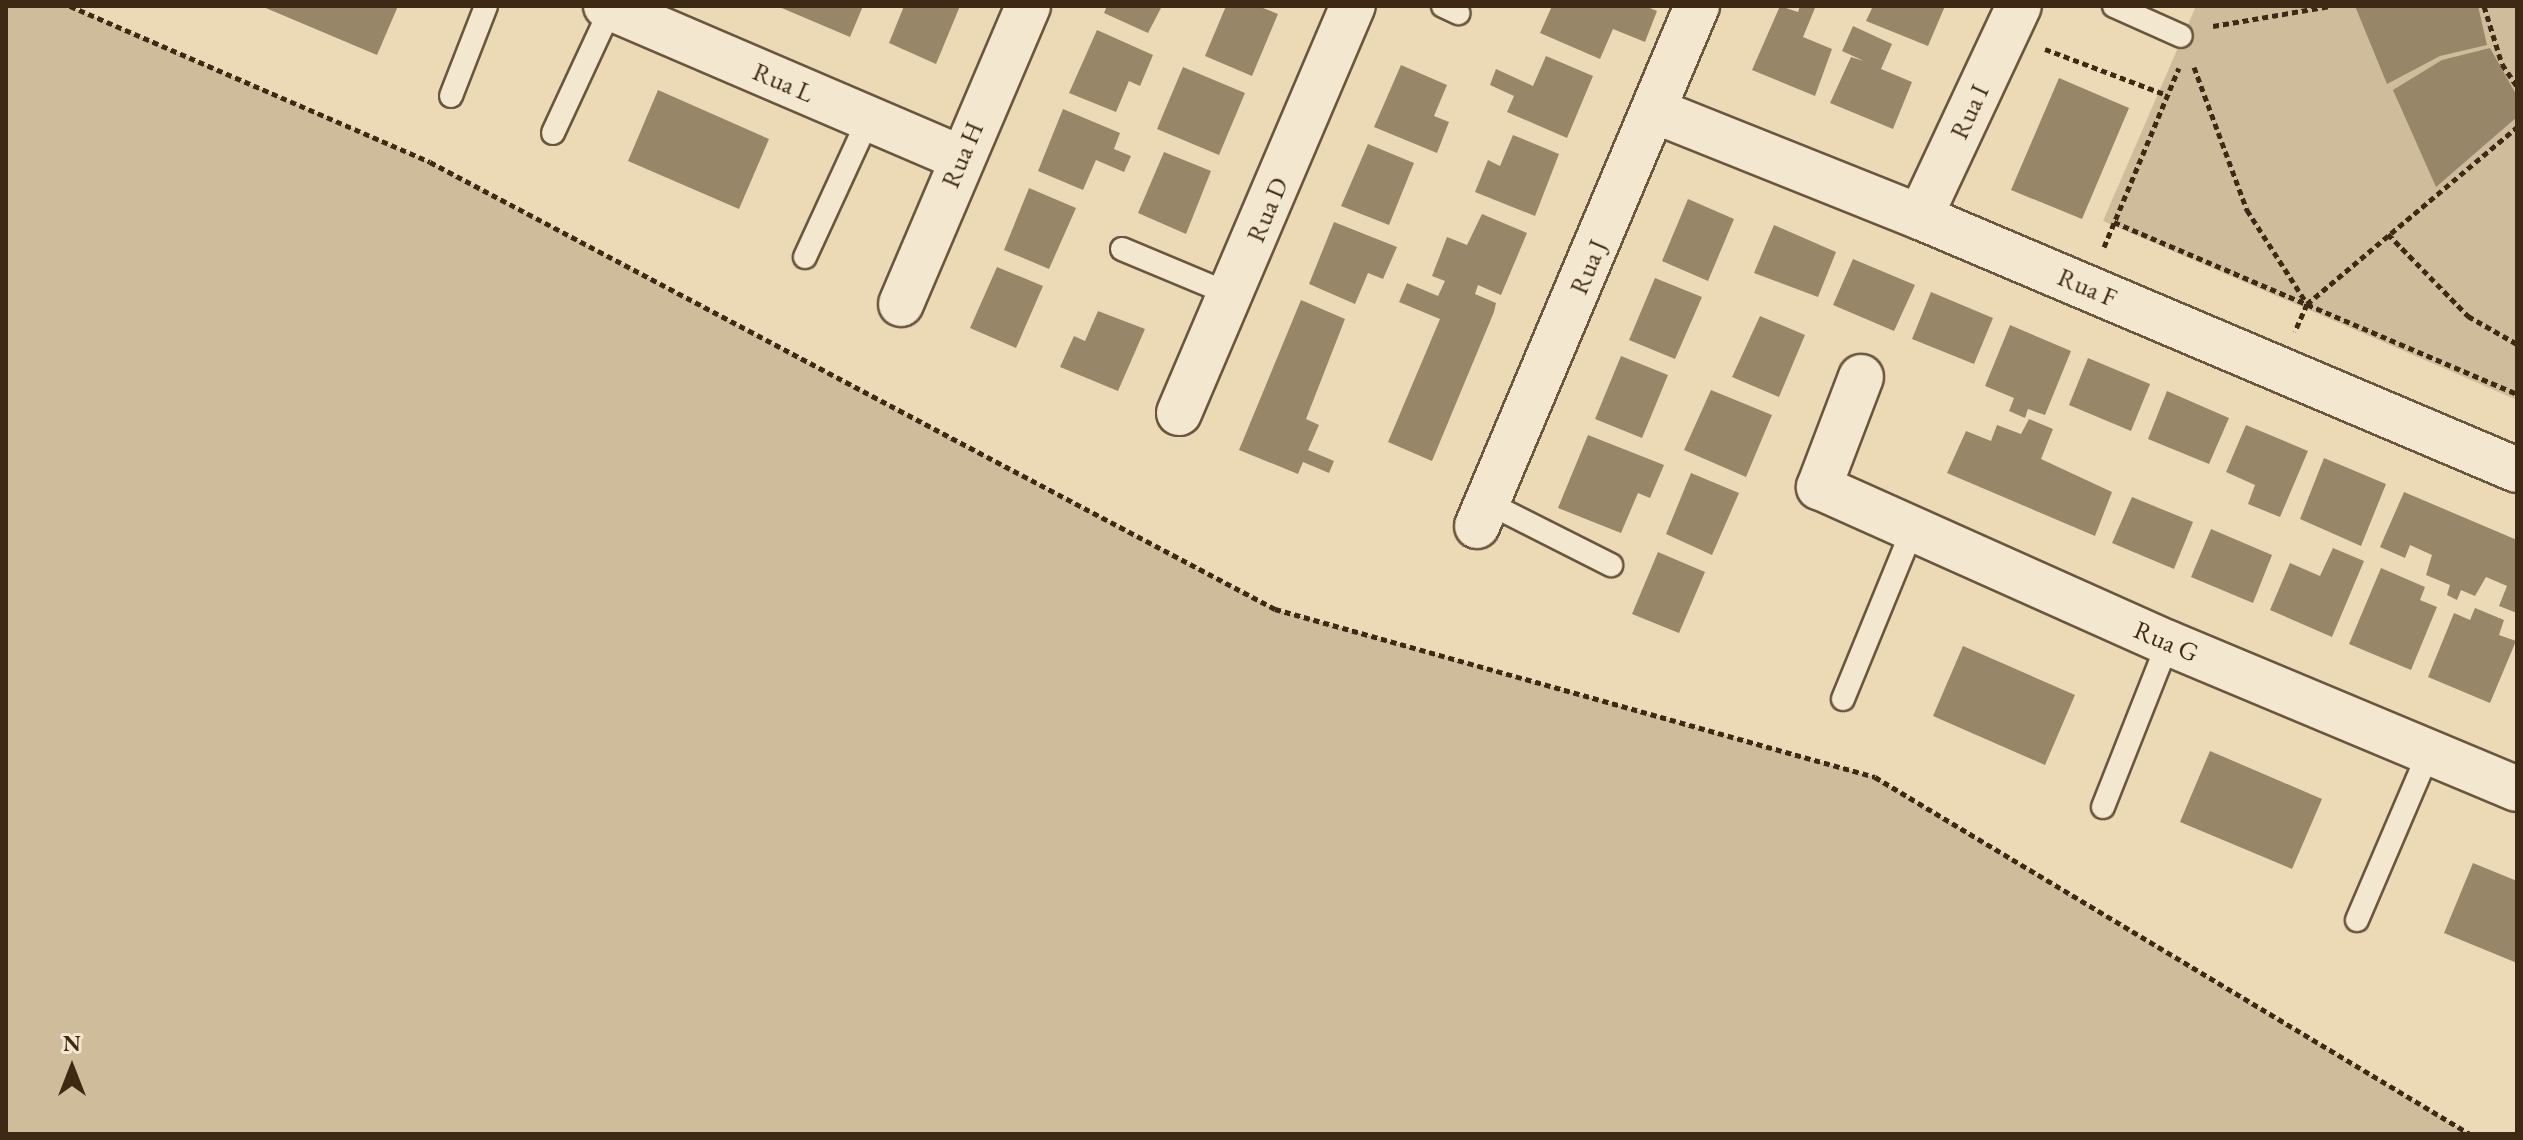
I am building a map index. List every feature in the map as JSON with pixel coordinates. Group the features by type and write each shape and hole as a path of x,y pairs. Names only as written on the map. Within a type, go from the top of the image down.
{"street":[{"name":"Rua H","path":"901,304 1028,6"},
{"name":"Rua D","path":"1179,413 1353,6"},
{"name":"Rua J","path":"1483,514 1697,6"},
{"name":"Rua L","path":"608,7 961,158"},
{"name":"Rua I","path":"1920,217 2013,21"},
{"name":"Rua F","path":"1655,111 1920,217 2517,470"},
{"name":"Rua G","path":"1861,377 1819,487 2168,643 2517,789"}],"lane":[{"path":"451,96 486,6"},
{"path":"2114,6 2186,47"},
{"path":"553,133 608,7"},
{"path":"805,257 868,120"},
{"path":"1122,249 1232,295"},
{"path":"1483,514 1611,565"},
{"path":"1843,699 1912,531"},
{"path":"2103,807 2168,643"},
{"path":"2357,920 2428,754"}],"path":[{"path":"70,6 430,162 1275,609 1875,777 2470,1134"},
{"path":"2210,27 2330,6"},
{"path":"2484,6 2502,64 2517,86"},
{"path":"2013,21 2167,95"},
{"path":"2087,289 2186,47"},
{"path":"2186,47 2195,78 2247,210 2307,304"},
{"path":"2279,368 2307,304 2517,127"},
{"path":"2114,222 2517,394"},
{"path":"2387,234 2468,316 2517,344"}],"shaded area":[{"path":"6,6 70,6 430,162 1275,609 1875,777 2470,1134 6,1134"},
{"path":"2196,6 2517,6 2517,400 2103,221"}],"building":[{"path":"261,6 398,6 377,55"},
{"path":"777,6 863,6 850,37"},
{"path":"904,6 960,6 936,64 889,43"},
{"path":"1107,6 1162,6 1148,33 1104,13"},
{"path":"1226,6 1258,6 1278,14 1252,76 1205,56"},
{"path":"1552,6 1645,6 1657,11 1645,42 1613,29 1600,59 1540,33"},
{"path":"1780,6 1798,12 1800,6 1815,8 1803,37 1832,49 1815,96 1752,70"},
{"path":"1873,6 1945,6 1928,46 1866,21"},
{"path":"2355,6 2478,6 2487,45 2440,56 2387,84"},
{"path":"1853,26 1892,44 1881,69 1912,82 1893,129 1830,103 1851,57 1864,61 1842,51"},
{"path":"1097,30 1153,55 1140,86 1129,81 1116,112 1069,93"},
{"path":"2490,48 2517,96 2517,117 2436,187 2393,90 2442,60"},
{"path":"1546,56 1593,76 1567,138 1507,112 1514,96 1490,85 1496,69 1533,86"},
{"path":"1401,65 1447,85 1434,116 1449,122 1437,153 1374,127"},
{"path":"1183,67 1245,93 1219,155 1157,129"},
{"path":"2059,78 2129,108 2082,219 2011,190"},
{"path":"658,90 769,139 739,209 628,161"},
{"path":"1063,109 1120,133 1114,149 1131,156 1124,172 1096,160 1083,190 1038,171"},
{"path":"1513,135 1559,154 1535,216 1475,192 1488,160 1500,166"},
{"path":"1368,144 1414,163 1389,225 1341,206"},
{"path":"1164,152 1211,171 1186,234 1138,213"},
{"path":"1029,188 1076,208 1049,269 1004,250"},
{"path":"1688,199 1734,219 1708,281 1662,261"},
{"path":"1482,214 1527,233 1501,295 1478,285 1475,294 1496,303 1494,312 1432,461 1388,442 1440,319 1399,302 1407,283 1438,296 1445,281 1432,276 1447,237 1467,245"},
{"path":"1334,222 1397,247 1383,279 1368,273 1355,304 1309,284"},
{"path":"1774,225 1836,252 1818,297 1754,273"},
{"path":"1853,259 1915,285 1894,331 1833,305"},
{"path":"997,267 1043,286 1016,348 970,328"},
{"path":"1655,278 1702,297 1675,359 1629,340"},
{"path":"1931,292 1993,318 1974,364 1912,339"},
{"path":"1301,300 1345,319 1306,419 1319,425 1308,450 1334,461 1329,473 1303,462 1298,474 1239,450"},
{"path":"1098,311 1145,329 1118,391 1060,367 1074,336 1085,341"},
{"path":"1760,316 1805,335 1779,397 1732,377"},
{"path":"2010,325 2071,351 2045,415 2028,409 2025,418 2009,411 2014,398 1985,386"},
{"path":"1621,356 1668,375 1642,438 1595,419"},
{"path":"2088,358 2150,384 2131,431 2069,405"},
{"path":"1711,390 1772,415 1746,477 1684,450"},
{"path":"2167,391 2229,418 2209,464 2148,439"},
{"path":"2029,419 2053,429 2041,459 2112,492 2095,536 1947,473 1966,431 1991,441 1997,425 2021,434"},
{"path":"2246,425 2308,451 2280,517 2248,504 2255,485 2226,472"},
{"path":"1588,435 1664,465 1650,498 1638,493 1621,533 1558,508"},
{"path":"2324,458 2386,484 2361,546 2300,519"},
{"path":"1691,473 1739,493 1712,555 1666,534"},
{"path":"2404,492 2517,540 2517,613 2499,606 2507,586 2486,577 2475,596 2461,590 2457,600 2447,595 2450,585 2426,575 2432,555 2410,545 2405,558 2380,547"},
{"path":"2132,497 2193,522 2174,569 2112,543"},
{"path":"2211,529 2272,555 2253,603 2191,577"},
{"path":"2333,548 2364,561 2332,637 2270,610 2290,563 2320,576"},
{"path":"1658,552 1705,572 1679,633 1632,614"},
{"path":"2381,568 2425,587 2420,600 2437,607 2411,670 2349,644"},
{"path":"2475,608 2504,620 2499,635 2516,641 2490,703 2428,677 2454,613 2470,620"},
{"path":"1963,646 2075,695 2045,765 1933,716"},
{"path":"2210,751 2322,799 2292,869 2180,822"},
{"path":"2473,863 2517,881 2517,963 2444,933"}]}
